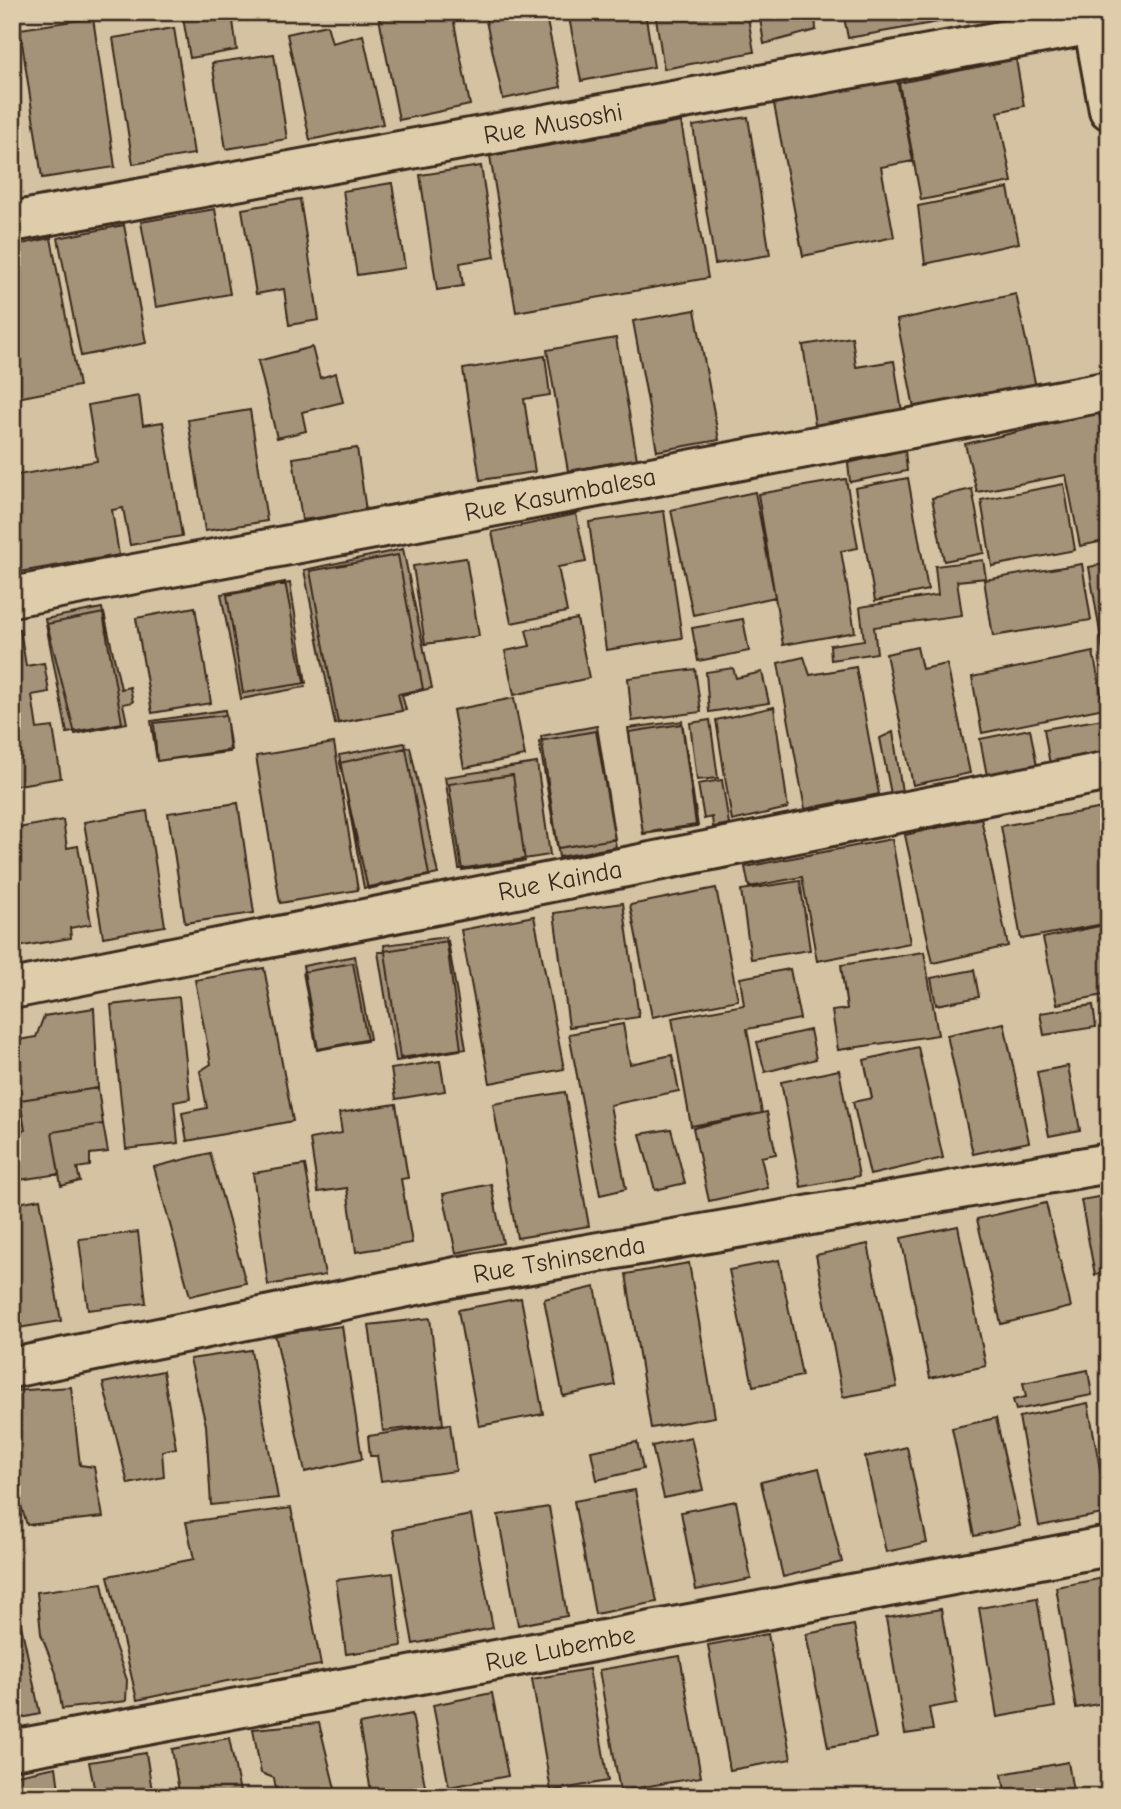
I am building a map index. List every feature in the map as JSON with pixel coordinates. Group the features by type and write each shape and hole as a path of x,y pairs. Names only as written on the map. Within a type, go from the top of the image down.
{"street":[{"path":"1092,18 1109,110"},
{"name":"Rue Musoshi","path":"12,222 1092,18"},
{"name":"Rue Kasumbalesa","path":"12,597 1109,391"},
{"name":"Rue Kainda","path":"12,989 1109,771"},
{"name":"Rue Tshinsenda","path":"12,1368 456,1277 1109,1163"},
{"name":"Rue Lubembe","path":"12,1750 1109,1546"}],"building":[{"path":"182,12 248,12 249,18 233,21 237,50 190,58"},
{"path":"452,12 470,105 399,120 378,13"},
{"path":"484,12 545,12 561,87 503,99"},
{"path":"568,12 645,12 654,67 581,81"},
{"path":"655,12 747,12 754,52 664,69"},
{"path":"759,12 815,12 816,30 764,44"},
{"path":"843,12 989,12 989,13 848,38"},
{"path":"93,18 115,167 42,178 20,29"},
{"path":"327,25 332,43 363,35 383,124 310,140 287,34"},
{"path":"174,28 194,154 133,164 113,38"},
{"path":"274,54 287,139 226,149 212,63"},
{"path":"1016,59 1024,106 998,112 1012,182 921,200 899,83"},
{"path":"897,80 913,161 881,167 894,237 803,256 774,104"},
{"path":"748,117 770,255 715,264 693,126"},
{"path":"681,122 708,278 516,312 490,156"},
{"path":"481,166 495,257 460,263 463,286 437,290 420,175"},
{"path":"392,183 405,268 357,275 343,191"},
{"path":"1008,188 1019,243 925,264 918,206"},
{"path":"300,199 319,320 289,325 284,289 256,294 242,209"},
{"path":"215,209 230,294 156,307 141,222"},
{"path":"124,225 146,343 81,356 58,238"},
{"path":"51,238 79,386 12,399 12,246"},
{"path":"1016,294 1036,387 915,413 897,320"},
{"path":"695,310 719,440 657,451 633,321"},
{"path":"852,337 856,367 894,361 904,424 817,438 803,345"},
{"path":"616,338 637,459 568,471 547,350"},
{"path":"312,347 320,378 336,373 343,402 302,412 306,431 277,438 258,361"},
{"path":"545,356 550,395 524,399 535,472 480,480 463,369"},
{"path":"139,396 143,425 163,422 182,536 130,545 123,508 112,510 119,555 19,572 12,533 12,476 97,461 88,405"},
{"path":"250,410 267,521 205,531 188,420"},
{"path":"1099,413 1109,462 1109,540 1080,546 1066,475 977,492 965,444"},
{"path":"357,448 366,511 302,520 293,458"},
{"path":"905,450 907,471 850,482 848,463"},
{"path":"908,478 928,590 875,601 855,488"},
{"path":"846,479 858,548 841,551 855,632 783,645 758,494"},
{"path":"1064,484 1075,550 992,566 981,500"},
{"path":"972,489 984,553 944,561 932,498"},
{"path":"755,492 775,597 693,615 671,510"},
{"path":"664,511 682,638 606,650 589,522"},
{"path":"576,514 586,562 558,567 567,612 511,623 492,532"},
{"path":"403,549 432,688 402,695 406,710 335,724 304,570"},
{"path":"398,555 423,689 398,694 402,711 338,723 310,571"},
{"path":"466,558 479,636 425,644 413,566"},
{"path":"983,560 986,578 957,581 962,615 874,627 877,653 831,660 830,645 864,640 860,607 938,595 935,566"},
{"path":"1109,563 1109,686 1089,567"},
{"path":"1082,564 1091,620 993,636 984,580"},
{"path":"285,582 305,687 241,699 221,594"},
{"path":"290,583 306,683 243,693 227,595"},
{"path":"195,607 211,703 152,713 136,618"},
{"path":"102,608 122,723 67,733 45,619"},
{"path":"104,613 121,689 130,687 133,702 123,704 127,723 75,734 47,624"},
{"path":"577,619 589,678 514,695 505,651 530,646 526,630"},
{"path":"743,619 749,651 698,661 692,628"},
{"path":"20,629 26,666 44,663 49,692 32,695 37,729 53,727 61,778 12,786 12,631"},
{"path":"917,647 922,669 947,664 970,773 913,785 886,654"},
{"path":"1093,652 1104,708 982,733 972,677"},
{"path":"804,657 810,675 856,667 879,794 805,809 778,663"},
{"path":"733,668 736,678 762,672 769,703 709,712 706,672"},
{"path":"695,669 701,712 632,721 628,678"},
{"path":"514,698 525,756 464,768 453,710"},
{"path":"774,707 788,808 732,821 716,720"},
{"path":"225,710 231,750 157,761 151,721"},
{"path":"226,715 230,752 157,761 154,723"},
{"path":"1109,718 1109,755 1050,765 1044,729"},
{"path":"710,720 718,778 697,780 690,723"},
{"path":"682,721 698,826 643,834 628,728"},
{"path":"682,724 696,825 643,833 629,732"},
{"path":"597,726 615,839 558,848 541,736"},
{"path":"1030,729 1038,771 988,781 980,739"},
{"path":"596,731 616,847 559,857 539,741"},
{"path":"893,732 902,792 891,794 880,738"},
{"path":"334,743 358,890 280,903 256,756"},
{"path":"405,743 429,875 364,888 339,755"},
{"path":"410,747 438,874 368,889 340,763"},
{"path":"537,763 550,855 459,869 445,777"},
{"path":"513,775 525,861 462,870 449,784"},
{"path":"722,780 729,824 713,827 712,817 704,819 698,784"},
{"path":"238,803 254,913 185,923 168,813"},
{"path":"1109,807 1109,923 1021,939 1001,826"},
{"path":"147,811 165,926 103,937 84,822"},
{"path":"981,818 1008,946 933,963 905,835"},
{"path":"63,820 67,848 78,846 91,924 70,928 71,938 17,947 12,917 12,829"},
{"path":"892,839 910,943 817,961 802,877 749,887 745,867"},
{"path":"800,881 810,950 751,959 741,890"},
{"path":"716,888 738,1000 652,1017 630,905"},
{"path":"623,903 639,1017 569,1027 554,913"},
{"path":"534,916 564,1069 490,1083 461,930"},
{"path":"1109,924 1109,994 1057,1004 1043,938"},
{"path":"446,937 461,1049 400,1058 384,945"},
{"path":"448,941 466,1049 396,1061 378,952"},
{"path":"924,952 938,1035 838,1050 832,1011 847,1009 841,965"},
{"path":"355,956 370,1039 318,1049 303,966"},
{"path":"353,963 367,1041 317,1050 303,972"},
{"path":"264,968 293,1121 187,1141 182,1113 207,1108 200,1071 211,1064 195,980"},
{"path":"790,969 800,1019 747,1029 762,1113 691,1126 672,1018 744,1005 740,978"},
{"path":"974,970 979,997 936,1005 931,978"},
{"path":"179,997 190,1099 174,1102 178,1143 126,1149 111,1005"},
{"path":"1093,1005 1096,1027 1044,1035 1040,1013"},
{"path":"94,1008 98,1088 20,1100 12,1064 12,1041 36,1037 44,1016"},
{"path":"1004,1023 1029,1142 973,1154 947,1035"},
{"path":"623,1024 630,1064 672,1055 679,1091 610,1105 626,1189 600,1195 569,1034"},
{"path":"810,1030 816,1059 765,1072 757,1042"},
{"path":"918,1047 943,1158 870,1175 853,1102 872,1098 864,1060"},
{"path":"440,1061 445,1091 396,1099 391,1069"},
{"path":"12,1064 25,1130 12,1132"},
{"path":"1068,1066 1080,1130 1049,1136 1037,1072"},
{"path":"839,1070 859,1176 801,1187 781,1082"},
{"path":"98,1088 103,1124 52,1132 59,1174 12,1181 12,1132 25,1130 20,1100"},
{"path":"565,1092 589,1226 517,1238 493,1104"},
{"path":"396,1104 408,1178 401,1179 412,1243 356,1252 347,1188 318,1192 310,1139 342,1133 339,1113"},
{"path":"767,1112 776,1154 761,1157 768,1188 709,1201 693,1128"},
{"path":"103,1124 108,1152 90,1154 90,1166 77,1168 80,1181 61,1186 52,1132"},
{"path":"671,1129 685,1183 655,1190 640,1134"},
{"path":"210,1153 246,1283 190,1296 154,1167"},
{"path":"305,1165 325,1275 268,1285 253,1173"},
{"path":"491,1184 503,1243 456,1253 443,1194"},
{"path":"1109,1195 1109,1272 1095,1275 1081,1200"},
{"path":"40,1199 61,1321 12,1329 12,1204"},
{"path":"1046,1203 1071,1307 1001,1324 977,1219"},
{"path":"958,1226 986,1366 930,1378 901,1238"},
{"path":"138,1232 146,1303 88,1310 79,1239"},
{"path":"868,1244 897,1387 843,1397 816,1255"},
{"path":"779,1260 802,1376 753,1386 729,1270"},
{"path":"689,1263 715,1417 651,1428 626,1274"},
{"path":"595,1287 615,1385 563,1396 544,1299"},
{"path":"521,1298 543,1414 479,1426 458,1310"},
{"path":"430,1318 443,1424 383,1431 369,1325"},
{"path":"342,1326 362,1459 305,1472 275,1334"},
{"path":"251,1350 278,1498 211,1505 206,1425 190,1359"},
{"path":"1088,1370 1092,1395 1016,1410 1013,1400 1026,1397 1023,1383"},
{"path":"163,1371 176,1448 162,1451 164,1477 128,1484 103,1383"},
{"path":"71,1387 80,1465 94,1467 103,1517 27,1525 12,1477 12,1391"},
{"path":"1088,1403 1108,1513 1039,1526 1019,1417"},
{"path":"996,1418 1020,1526 974,1536 952,1428"},
{"path":"450,1424 456,1471 381,1481 377,1456 370,1456 368,1436"},
{"path":"691,1437 703,1490 664,1498 652,1446"},
{"path":"637,1442 643,1469 597,1480 591,1451"},
{"path":"907,1447 927,1543 886,1552 865,1457"},
{"path":"819,1468 842,1562 783,1577 761,1482"},
{"path":"635,1490 657,1602 595,1614 574,1501"},
{"path":"736,1501 751,1579 696,1590 681,1512"},
{"path":"549,1507 567,1616 518,1625 498,1515"},
{"path":"291,1508 321,1665 137,1700 108,1576 194,1559 186,1522"},
{"path":"471,1515 493,1628 413,1644 393,1530"},
{"path":"393,1573 402,1646 346,1654 336,1580"},
{"path":"1109,1577 1109,1702 1076,1708 1056,1587"},
{"path":"102,1583 114,1643 127,1680 126,1701 62,1709 56,1673 41,1634 37,1592"},
{"path":"1037,1598 1055,1707 997,1717 979,1608"},
{"path":"941,1609 957,1703 929,1708 933,1730 905,1734 886,1618"},
{"path":"20,1620 40,1714 12,1720 12,1622"},
{"path":"854,1625 876,1738 828,1747 806,1634"},
{"path":"768,1634 791,1759 730,1770 708,1645"},
{"path":"680,1656 701,1777 620,1791 599,1670"},
{"path":"589,1669 608,1781 551,1791 532,1679"},
{"path":"492,1693 508,1776 449,1787 433,1705"},
{"path":"412,1714 427,1797 372,1797 359,1724"},
{"path":"319,1723 337,1797 277,1797 274,1778 261,1773 253,1729"},
{"path":"229,1738 241,1797 180,1797 172,1749"},
{"path":"146,1753 153,1797 96,1797 89,1762"},
{"path":"1068,1762 1074,1797 1006,1797 1002,1774"},
{"path":"56,1767 60,1797 12,1797 12,1776"},
{"path":"1109,1772 1109,1797 1108,1797 1103,1773"}]}
